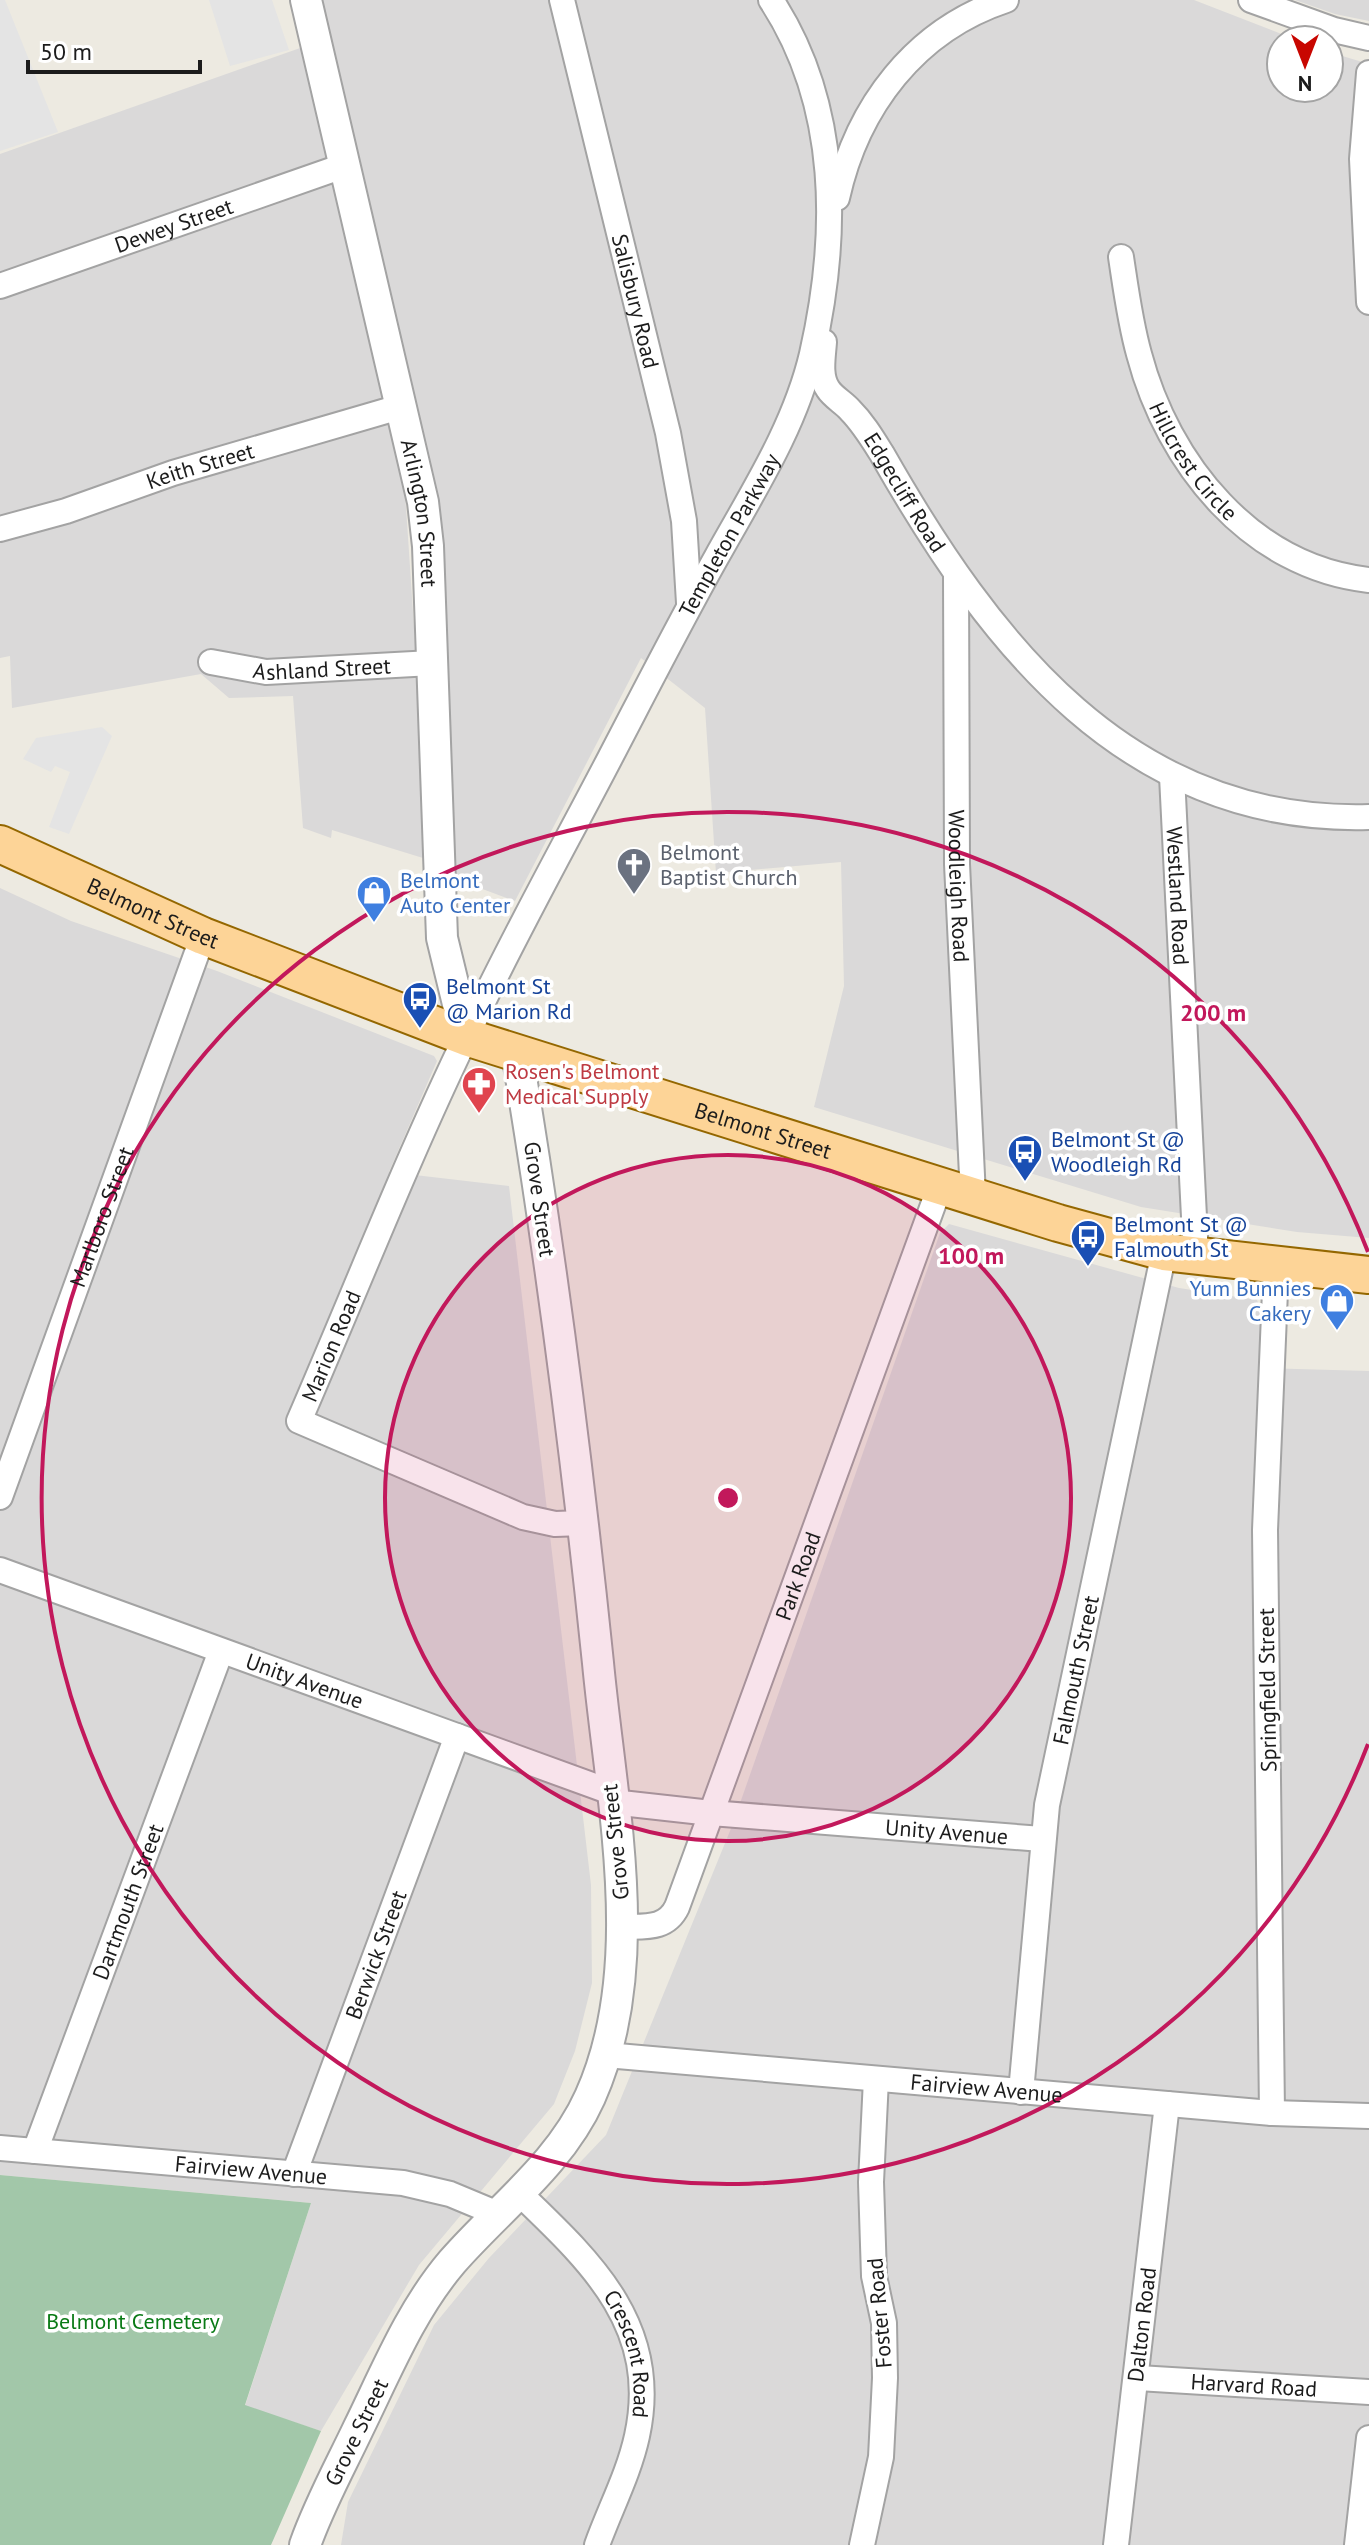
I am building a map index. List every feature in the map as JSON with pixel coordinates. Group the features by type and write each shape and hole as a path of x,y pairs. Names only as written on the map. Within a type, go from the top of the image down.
{"main road":[{"name":"Belmont Street","path":"0,844 203,936 466,1037 940,1186 1180,1254 1369,1275"}],"street":[{"name":"Arlington Street","path":"306,0 403,406 428,546 442,938 466,1037"},
{"name":"Salisbury Road","path":"562,0 668,433 684,521 689,606"},
{"name":"Templeton Parkway","path":"466,1037 689,606 766,468 801,393 811,356 829,252 830,179 817,110 790,33 771,0"},
{"name":"Edgecliff Road","path":"1006,0 955,22 928,40 888,85 854,141 839,188 829,252 829,302 821,366 827,388 870,433 956,576 1016,654 1059,698 1117,744 1198,788 1256,805 1311,814 1369,817"},
{"path":"1251,0 1334,30 1369,38"},
{"path":"1369,73 1362,159 1369,302"},
{"name":"Dewey Street","path":"0,286 346,165"},
{"name":"Hillcrest Circle","path":"1121,257 1136,340 1152,394 1167,428 1215,498 1239,523 1293,559 1323,571 1369,580"},
{"name":"Keith Street","path":"0,529 66,511 173,473 403,406"},
{"name":"Woodleigh Road","path":"956,576 957,864 973,1196"},
{"name":"Ashland Street","path":"211,662 266,672 432,663"},
{"name":"Westland Road","path":"1172,776 1180,1254"},
{"name":"Marlboro Street","path":"0,1497 203,936"},
{"name":"Marion Road","path":"466,1037 299,1421 523,1517 555,1524 583,1523"},
{"name":"Grove Street","path":"305,2545 409,2328 439,2279 571,2132 589,2101 606,2055 620,1987 623,1927 583,1523 517,1053"},
{"name":"Park Road","path":"623,1927 653,1926 670,1919 940,1186"},
{"name":"Falmouth Street","path":"1021,2092 1047,1805 1180,1254"},
{"name":"Springfield Street","path":"1272,2113 1265,1530 1276,1267"},
{"name":"Unity Avenue","path":"0,1570 457,1736 611,1797 711,1813 1042,1839"},
{"name":"Dartmouth Street","path":"35,2151 221,1651"},
{"name":"Berwick Street","path":"294,2174 457,1736"},
{"name":"Fairview Avenue","path":"606,2055 1272,2113 1369,2116"},
{"name":"Foster Road","path":"862,2545 881,2457 885,2378 884,2323 874,2276 871,2182 876,2079"},
{"name":"Dalton Road","path":"1116,2545 1138,2378 1167,2104"},
{"name":"Fairview Avenue","path":"0,2148 426,2187 498,2214"},
{"name":"Crescent Road","path":"518,2192 563,2235 606,2283 626,2319 642,2364 642,2407 636,2440 597,2545"},
{"name":"Harvard Road","path":"1138,2378 1369,2392"},
{"path":"1357,2545 1369,2438"}],"shaded area":[{"path":"0,0 5,0 58,132 0,151"},
{"path":"209,0 272,0 289,50 230,66"},
{"path":"317,0 1194,0 1265,28 1265,104 1345,104 1345,57 1369,64 1369,1238 1297,1232 1141,1207 814,1107 844,986 841,862 716,873 705,708 641,658 515,901 450,877 440,544"},
{"path":"1295,0 1369,0 1369,21 1335,14"},
{"path":"303,47 405,492 422,747 423,858 332,830 331,838 303,828 293,696 229,698 201,674 12,708 10,656 0,658 0,154"},
{"path":"102,727 112,736 69,834 49,827 70,772 55,766 51,772 23,759 36,738"},
{"path":"0,888 71,921 217,971 434,1056 437,1061 389,1172 509,1186 591,1885 592,1983 575,2051 554,2104 419,2265 321,2431 245,2406 311,2203 0,2175"},
{"path":"949,1224 1179,1288 1257,1300 1263,1315 1262,1368 1369,1371 1369,2545 341,2545 348,2502 434,2325 489,2258 606,2135 732,1826 940,1233"}],"green space":[{"name":"Belmont Cemetery","path":"0,2175 311,2203 245,2405 321,2431 271,2545 0,2545"}],"place":[{"name":"Belmont Baptist Church","path":"634,896"},
{"name":"Belmont Auto Center","path":"374,924"},
{"name":"Belmont St @ Marion Rd","path":"420,1030"},
{"name":"Rosen's Belmont Medical Supply","path":"479,1115"},
{"name":"Belmont St @ Woodleigh Rd","path":"1025,1183"},
{"name":"Belmont St @ Falmouth St","path":"1088,1268"},
{"name":"Yum Bunnies Cakery","path":"1337,1332"}]}
